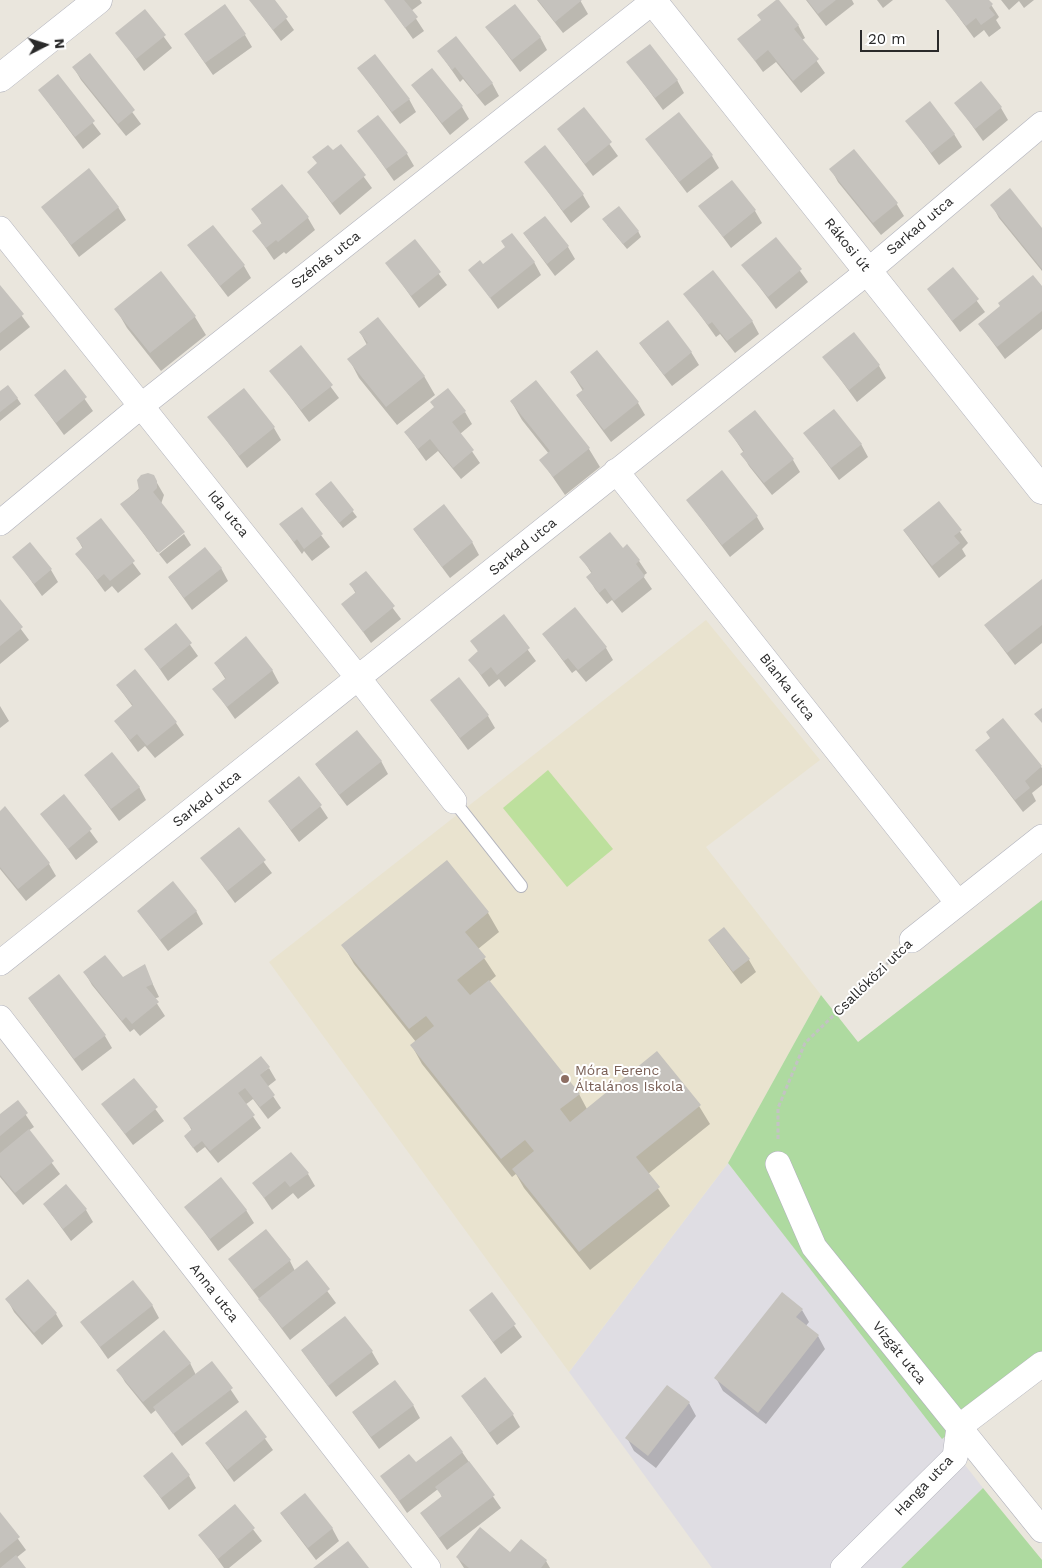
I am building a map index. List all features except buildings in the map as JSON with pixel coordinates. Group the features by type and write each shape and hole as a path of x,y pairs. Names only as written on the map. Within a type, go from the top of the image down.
{"main road":[{"path":"0,78 98,0"},
{"name":"Rákosi út","path":"653,1 1042,490"}],"street":[{"name":"Szénás utca","path":"0,523 141,406 653,1"},
{"name":"Sarkad utca","path":"0,963 359,679 616,471 868,271 1042,124"},
{"name":"Ida utca","path":"0,229 454,801"},
{"name":"Bianka utca","path":"616,471 958,904"},
{"name":"Csallóközi utca","path":"912,940 1042,837"},
{"name":"Anna utca","path":"0,1018 428,1568"},
{"name":"Vízgát utca","path":"778,1164 814,1247 1042,1530"},
{"path":"959,1427 1042,1364"},
{"name":"Hanga utca","path":"843,1568 955,1457 959,1427"}],"lane":[{"path":"454,801 521,886"}],"path":[{"name":"Csallóközi utca","path":"778,1164 778,1108 806,1043 912,940"}],"shaded area":[{"name":"Móra Ferenc Általános Iskola","path":"706,620 820,760 706,847 821,995 728,1163 569,1372 269,962"},
{"path":"728,1163 983,1488 901,1568 712,1568 569,1372"}],"green space":[{"path":"548,770 613,849 567,887 503,808"},
{"path":"1042,900 1042,1359 942,1439 728,1163 821,995 858,1042"},
{"path":"983,1488 1042,1560 1042,1568 901,1568"}],"place":[{"name":"Móra Ferenc Általános Iskola","path":"565,1079"}]}
